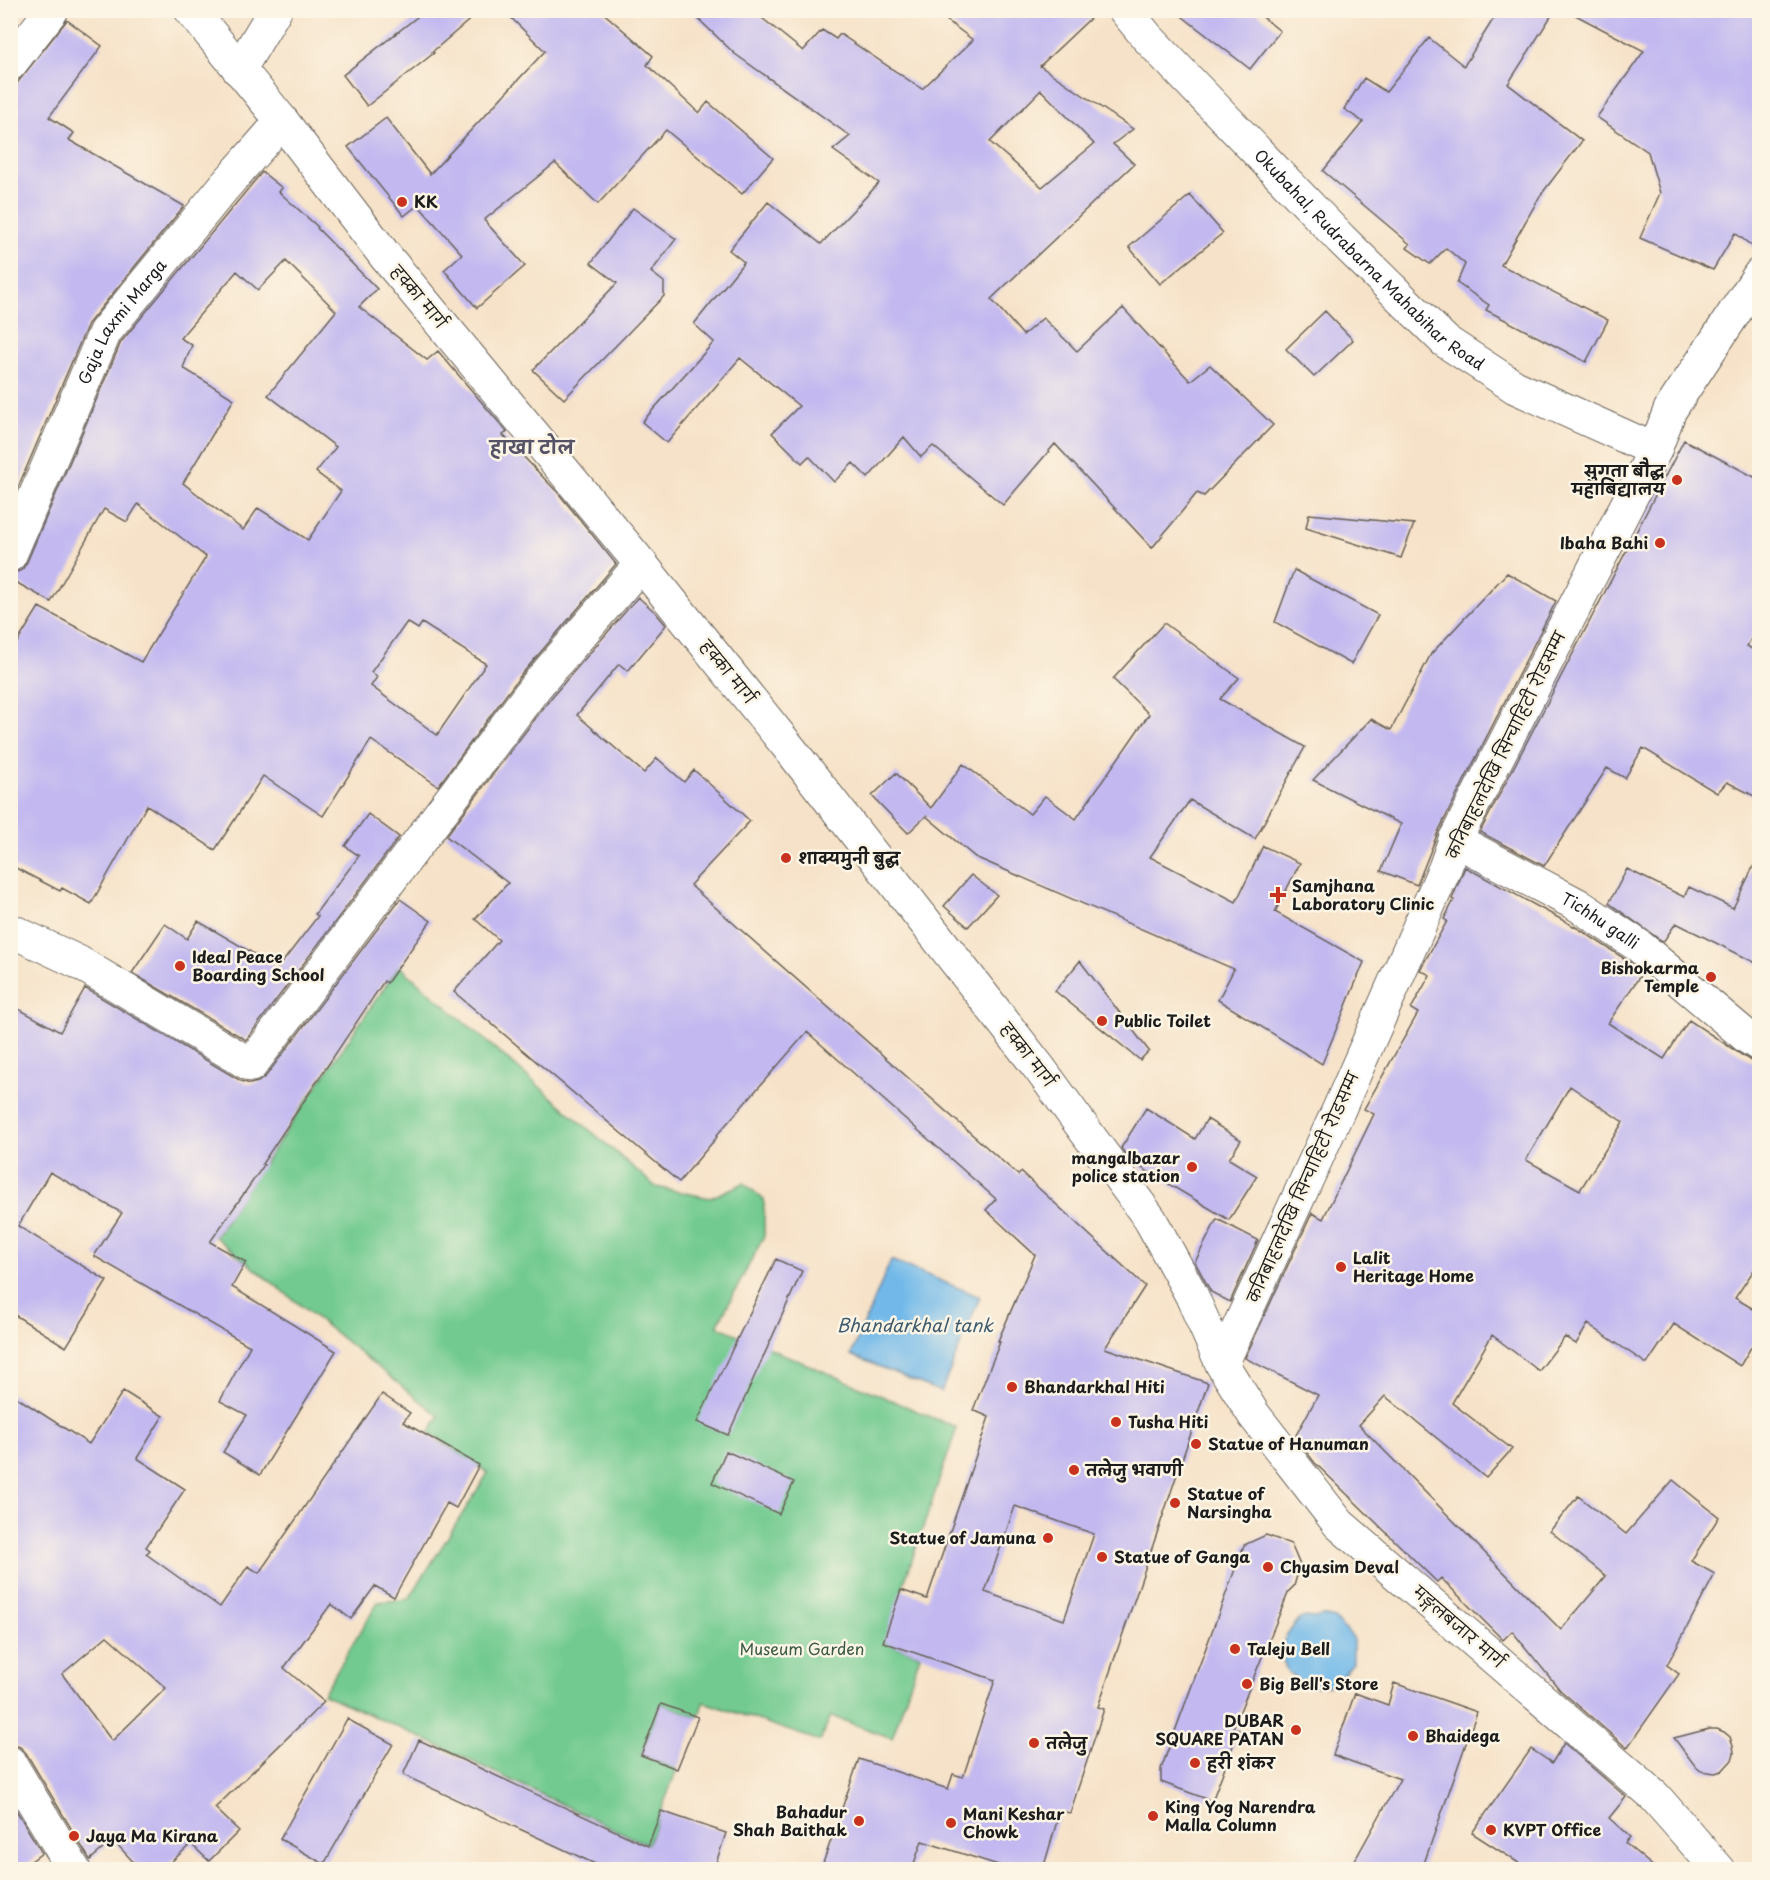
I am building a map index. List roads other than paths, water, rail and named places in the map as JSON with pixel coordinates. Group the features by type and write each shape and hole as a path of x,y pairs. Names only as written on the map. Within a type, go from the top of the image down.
{"street":[{"path":"10,63 52,10"},
{"name":"हक्का मार्ग","path":"191,10 282,121 386,257 641,564 794,754 1040,1069 1150,1219 1191,1294 1222,1364"},
{"path":"239,70 275,10"},
{"name":"Okubahal, Rudrabarna Mahabihar Road","path":"1125,10 1147,37 1341,239 1445,341 1515,387 1655,450"},
{"name":"Gaja Laxmi Marga","path":"10,555 105,332 282,121"},
{"name":"कनिबाहलदेखि सिन्चाहिटी रोडसम्म","path":"1222,1364 1339,1109 1445,868 1455,840 1655,450 1670,410 1760,274"},
{"path":"10,930 78,962 251,1065 536,686 641,564"},
{"name":"Tichhu galli","path":"1455,840 1578,904 1639,946 1747,1037 1760,1045"},
{"name":"मङ्गलबजार मार्ग","path":"1222,1364 1254,1415 1340,1524 1654,1797 1719,1869"},
{"path":"10,1763 74,1869"}],"water":[{"name":"Bhandarkhal tank","path":"891,1260 980,1297 941,1392 851,1355"},
{"path":"1323,1616 1334,1619 1353,1637 1353,1663 1335,1684 1308,1686 1302,1684 1287,1671 1283,1660 1282,1645 1287,1634 1300,1619"}],"place":[{"name":"KK","path":"402,202"},
{"name":"सुगता बौद्ध महाबिद्यालय","path":"1677,480"},
{"name":"Ibaha Bahi","path":"1660,543"},
{"name":"शाक्यमुनी बुद्ध","path":"786,858"},
{"name":"Samjhana Laboratory Clinic","path":"1278,895"},
{"name":"Ideal Peace Boarding School","path":"180,966"},
{"name":"Bishokarma Temple","path":"1711,977"},
{"name":"Public Toilet","path":"1102,1021"},
{"name":"mangalbazar police station","path":"1192,1167"},
{"name":"Lalit Heritage Home","path":"1341,1267"},
{"name":"Bhandarkhal Hiti","path":"1012,1387"},
{"name":"Tusha Hiti","path":"1116,1422"},
{"name":"Statue of Hanuman","path":"1196,1444"},
{"name":"तलेजु भवाणी","path":"1074,1470"},
{"name":"Statue of Narsingha","path":"1175,1503"},
{"name":"Statue of Jamuna","path":"1048,1538"},
{"name":"Statue of Ganga","path":"1102,1557"},
{"name":"Chyasim Deval","path":"1268,1567"},
{"name":"Taleju Bell","path":"1235,1649"},
{"name":"Big Bell's Store","path":"1247,1684"},
{"name":"DUBAR SQUARE PATAN","path":"1296,1730"},
{"name":"Bhaidega","path":"1413,1736"},
{"name":"तलेजु","path":"1034,1743"},
{"name":"हरी शंकर","path":"1195,1763"},
{"name":"King Yog Narendra Malla Column","path":"1153,1816"},
{"name":"Bahadur Shah Baithak","path":"859,1821"},
{"name":"Mani Keshar Chowk","path":"951,1823"},
{"name":"KVPT Office","path":"1491,1830"},
{"name":"Jaya Ma Kirana","path":"74,1836"}],"district":[{"name":"हाखा टोल","path":"532,448"}],"park label":[{"name":"Museum Garden","path":"802,1649"}]}
